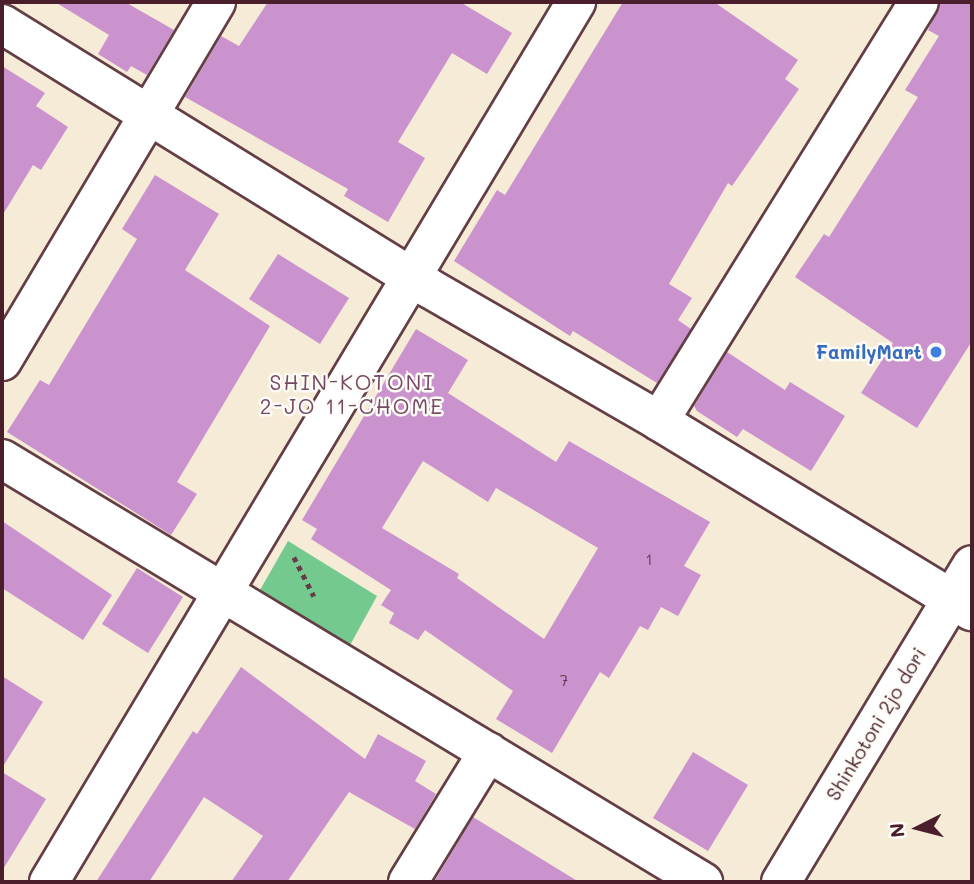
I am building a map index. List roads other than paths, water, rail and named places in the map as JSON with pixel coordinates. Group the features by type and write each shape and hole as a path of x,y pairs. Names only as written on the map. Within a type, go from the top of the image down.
{"street":[{"path":"2,361 216,2"},
{"path":"50,882 409,276 576,2"},
{"path":"659,421 919,2"},
{"path":"2,24 148,117 409,276 659,421 962,605"},
{"path":"2,459 225,590 703,882"},
{"name":"Shinkotoni 2jo dori","path":"781,882 962,605 972,565"},
{"path":"408,882 488,752"}],"place":[{"name":"FamilyMart","path":"936,352"}],"district":[{"name":"SHIN-KOTONI 2-JO 11-CHOME","path":"352,394"}]}
